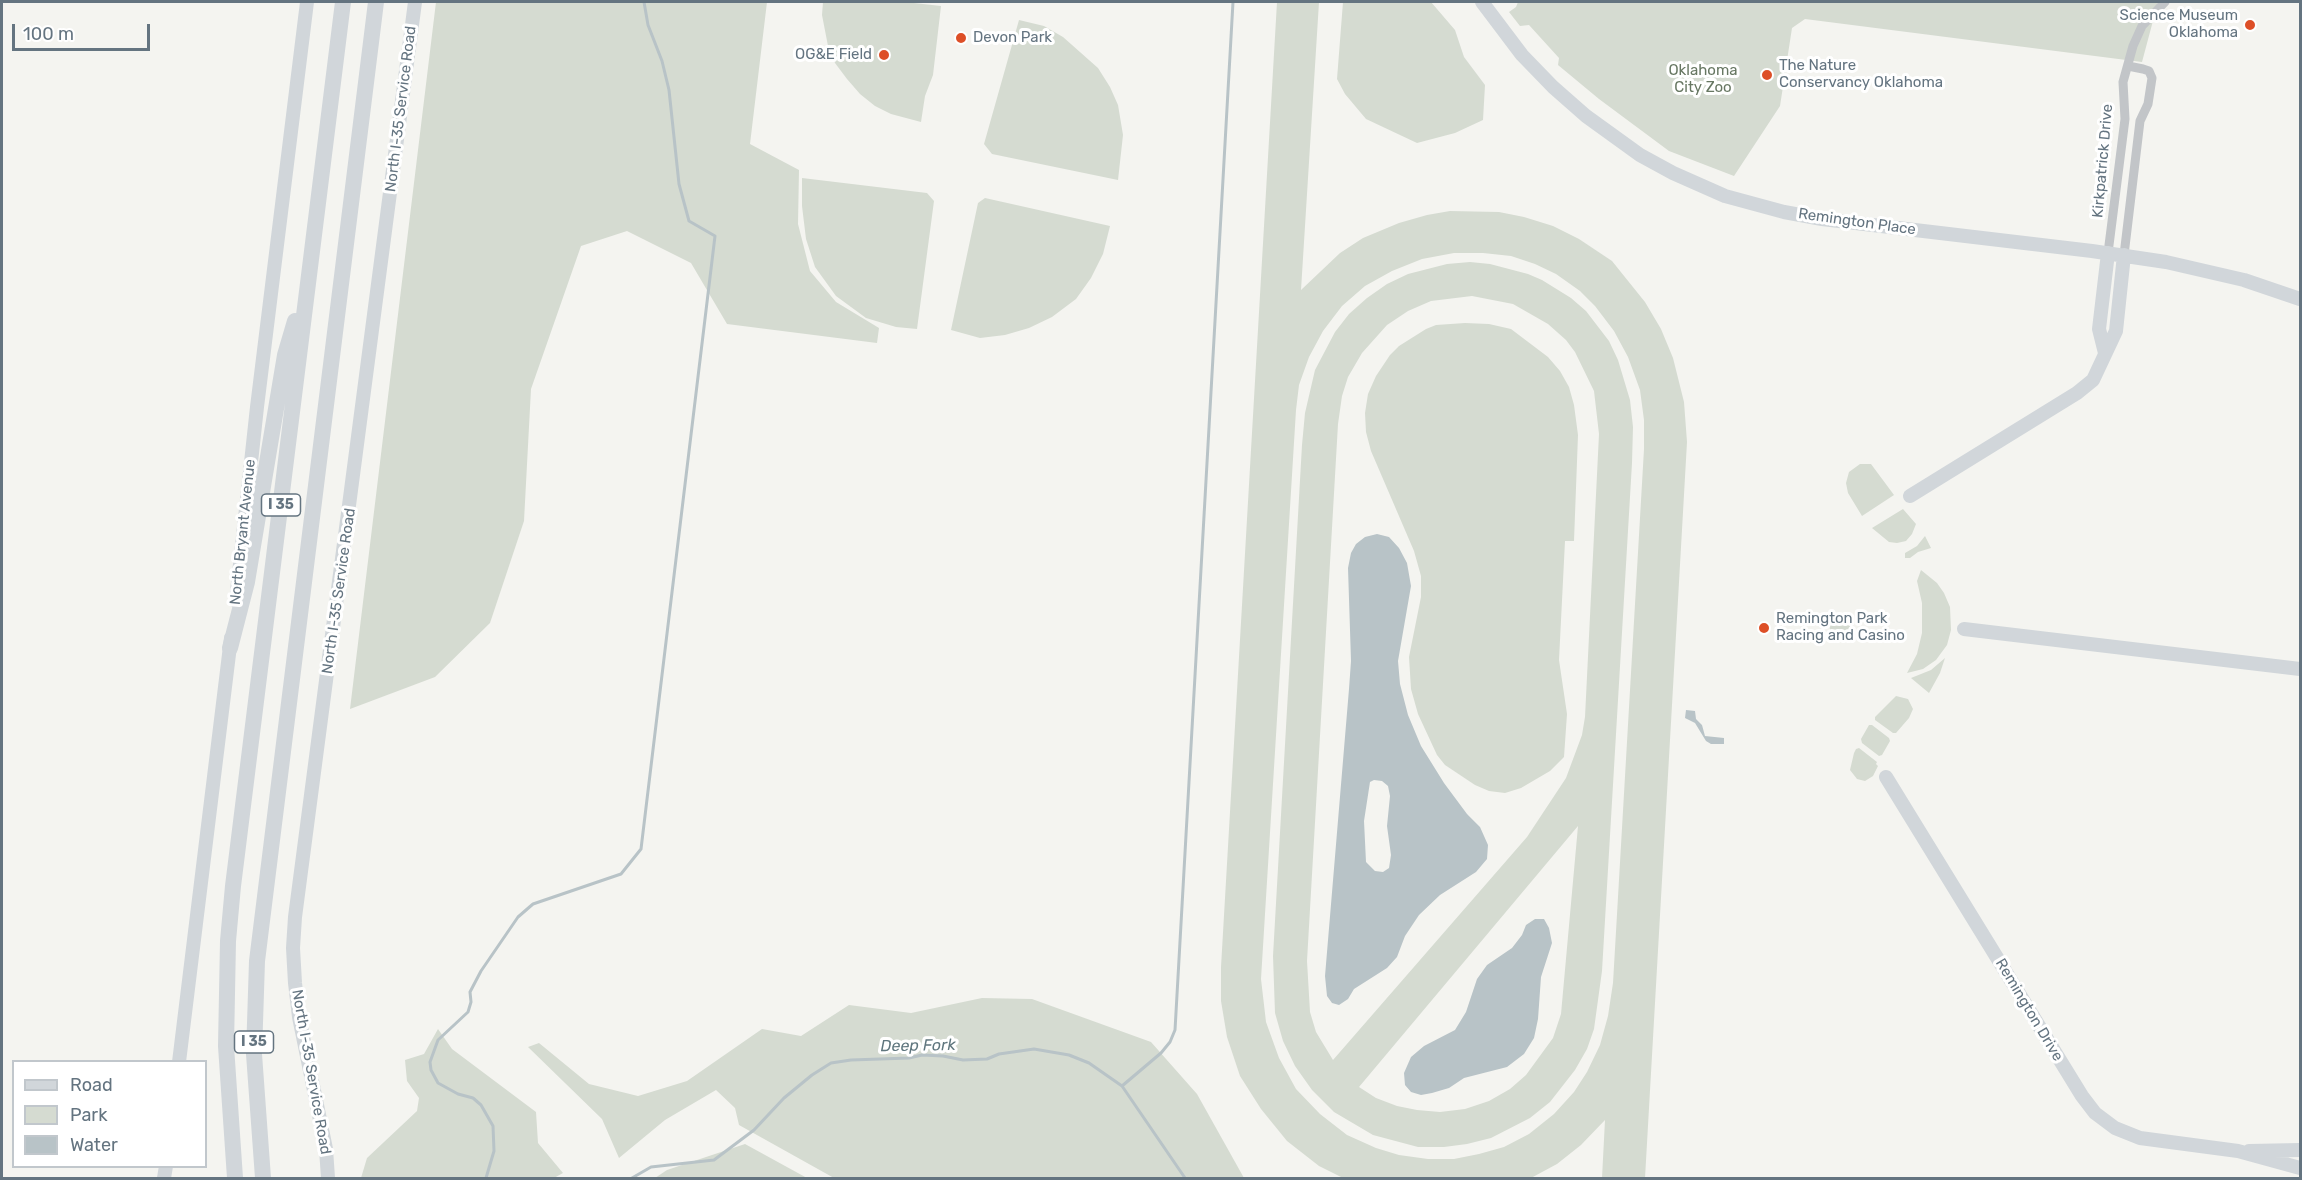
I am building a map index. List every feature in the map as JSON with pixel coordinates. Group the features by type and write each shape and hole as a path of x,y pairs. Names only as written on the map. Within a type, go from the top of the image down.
{"highway":[{"name":"I 35","path":"235,1179 226,1046 226,993 233,886 344,2"},
{"name":"I 35","path":"263,1179 254,1054 257,961 376,2"},
{"path":"369,50 387,2"},
{"path":"230,648 247,582 285,355 309,274"}],"main road":[{"name":"North Bryant Avenue","path":"179,1060 307,2"},
{"name":"North I-35 Service Road","path":"328,1179 326,1149 296,994 293,948 415,2"},
{"name":"Remington Place","path":"1482,2 1522,55 1586,116 1640,155 1673,173 1725,196 1775,210 1822,219 2124,255 2209,271 2268,287 2301,299"},
{"path":"2105,353 2099,329 2108,253"},
{"path":"1910,496 2077,393 2099,372 2116,331 2124,255"},
{"path":"1964,629 2301,669"},
{"name":"Remington Drive","path":"1886,777 1969,915 1985,937 2090,1107 2115,1128 2140,1138 2238,1151 2301,1168"},
{"name":"Remington Drive","path":"2238,1151 2301,1150"}],"street":[{"path":"2128,66 2133,46 2142,26 2165,2"},
{"name":"Kirkpatrick Drive","path":"2108,253 2125,118 2123,82 2128,66 2149,71 2152,78 2148,104 2140,121 2124,255"}],"green space":[{"path":"436,2 767,2 750,144 799,170 798,224 810,271 836,302 879,328 877,343 727,324 691,263 627,231 581,246 531,389 524,521 490,623 435,677 350,709"},
{"name":"OG&E Field","path":"823,2 905,2 941,6 933,75 925,96 921,122 891,114 875,106 847,79 835,63 828,46 822,15"},
{"path":"1277,2 1319,2 1301,290 1340,253 1363,238 1399,223 1450,211 1499,212 1553,226 1579,239 1612,261 1645,302 1661,329 1673,358 1684,402 1687,442 1645,1178 1602,1178 1605,1120 1581,1145 1557,1164 1531,1178 1343,1178 1319,1166 1287,1141 1261,1109 1240,1076 1227,1037 1221,1001 1221,967","holes":["1454,253 1511,256 1535,264 1556,274 1580,291 1614,331 1628,357 1640,390 1644,420 1644,449 1613,983 1608,1016 1600,1045 1574,1092 1554,1114 1529,1134 1504,1147 1454,1159 1428,1159 1399,1155 1347,1135 1320,1114 1296,1089 1279,1058 1266,1022 1261,979 1299,385 1309,357 1323,331 1342,306 1365,286 1392,271 1422,259"]},
{"path":"1343,2 1431,2 1455,30 1464,57 1485,85 1483,120 1455,133 1417,143 1366,119 1345,94 1337,79"},
{"name":"Oklahoma City Zoo","path":"1518,2 2158,2 2142,62 1805,19 1792,28 1780,106 1734,176 1669,151 1599,99 1558,65 1559,58 1529,25 1520,26 1509,12 1516,7"},
{"path":"1019,20 1044,26 1063,37 1098,68 1110,87 1118,105 1123,135 1118,180 992,154 984,144"},
{"path":"802,178 927,193 934,201 917,329 896,327 866,318 836,296 815,267 806,239 802,206"},
{"path":"985,198 1110,226 1103,254 1091,278 1076,299 1052,317 1029,328 1005,335 980,338 951,330 978,203"},
{"path":"1470,262 1490,264 1528,274 1571,298 1586,311 1609,341 1618,360 1630,400 1633,427 1632,463 1602,971 1594,1029 1587,1049 1575,1070 1550,1102 1530,1118 1491,1138 1444,1147 1418,1147 1373,1135 1334,1112 1312,1090 1295,1066 1283,1041 1275,1013 1273,956 1302,445 1305,413 1315,370 1335,332 1349,314 1367,298 1387,284 1408,274 1447,264","holes":["1472,296 1513,304 1548,324 1566,340 1575,352 1594,391 1599,434 1585,717 1582,735 1566,778 1527,837 1333,1060 1316,1032 1310,1012 1307,961 1338,424 1342,396 1348,377 1362,353 1387,325 1408,311 1431,301","1578,826 1561,1014 1553,1038 1526,1075 1510,1089 1489,1101 1465,1109 1440,1112 1397,1106 1376,1098 1359,1087"]},
{"path":"1489,324 1511,329 1548,357 1560,371 1569,387 1578,435 1574,541 1565,541 1559,660 1567,714 1564,757 1550,771 1521,788 1505,793 1489,791 1475,785 1445,765 1437,755 1418,714 1411,689 1409,657 1421,597 1421,576 1414,551 1371,451 1366,432 1365,413 1368,394 1376,376 1390,355 1399,346 1426,329 1436,325"},
{"path":"1860,464 1871,464 1894,495 1862,516 1848,493 1846,483 1849,472"},
{"path":"1903,509 1916,524 1906,541 1889,542 1872,528"},
{"path":"1925,536 1931,548 1905,558 1905,553 1917,546"},
{"path":"1921,570 1937,583 1944,593 1950,607 1951,630 1947,645 1936,660 1923,669 1907,673 1917,654 1922,633 1922,603 1917,581"},
{"path":"1829,617 1833,617 1832,621 1835,623 1846,623 1846,617 1850,617 1850,630 1845,637 1839,639 1832,636"},
{"path":"1945,658 1929,693 1911,678 1931,670"},
{"path":"1896,696 1908,699 1913,709 1909,718 1896,733 1893,733 1875,720 1875,717"},
{"path":"1869,725 1889,738 1890,741 1882,755 1879,756 1862,743 1861,739"},
{"path":"1859,748 1877,762 1878,766 1873,776 1865,781 1857,779 1850,770 1854,753"},
{"path":"982,998 1032,999 1151,1042 1197,1094 1244,1178 834,1178 739,1125 735,1108 716,1090 665,1120 619,1158 602,1119 528,1047 539,1043 589,1084 638,1096 687,1081 762,1029 801,1036 849,1005 911,1013"},
{"path":"438,1029 452,1049 536,1112 538,1143 563,1173 554,1178 361,1178 367,1158 417,1111 419,1098 407,1081 405,1060 424,1054"},
{"path":"745,1144 807,1178 655,1178 667,1170"}],"water":[{"path":"1377,534 1389,537 1399,548 1407,563 1411,586 1398,661 1400,684 1408,715 1421,746 1444,783 1467,814 1480,827 1488,845 1487,859 1476,872 1440,895 1419,915 1405,936 1397,957 1387,968 1354,989 1348,999 1339,1005 1332,1003 1327,996 1325,976 1351,661 1348,568 1351,553 1356,544 1365,537","holes":["1382,781 1388,786 1390,796 1387,826 1391,855 1389,868 1383,872 1375,871 1366,862 1364,821 1370,782"]},
{"path":"1686,710 1695,711 1696,719 1702,725 1705,736 1724,738 1724,744 1711,744 1706,741 1695,723 1685,718"},
{"path":"1535,919 1544,919 1549,928 1552,943 1541,977 1538,1019 1534,1038 1524,1054 1507,1067 1464,1078 1449,1088 1421,1095 1411,1092 1405,1085 1404,1073 1411,1057 1424,1046 1455,1030 1466,1012 1477,979 1487,965 1512,948 1526,925"}],"waterway":[{"path":"486,1178 494,1151 493,1126 481,1105 473,1098 458,1094 438,1083 431,1070 430,1062 438,1040 468,1012 471,1002 470,992 481,971 518,917 533,904 621,874 641,849 715,236 689,221 679,184 669,90 662,61 648,25 644,2"},
{"path":"1122,1086 1161,1053 1170,1042 1175,1030 1233,2"},
{"name":"Deep Fork","path":"632,1178 651,1167 714,1160 754,1130 784,1098 831,1063 909,1058 922,1055 963,1060 987,1059 999,1054 1034,1049 1069,1055 1089,1063 1122,1086 1185,1178"}],"place":[{"name":"Science Museum Oklahoma","path":"2250,25"},
{"name":"Devon Park","path":"961,38"},
{"name":"OG&E Field","path":"884,55"},
{"name":"The Nature Conservancy Oklahoma","path":"1767,75"},
{"name":"Remington Park Racing and Casino","path":"1764,628"}]}
